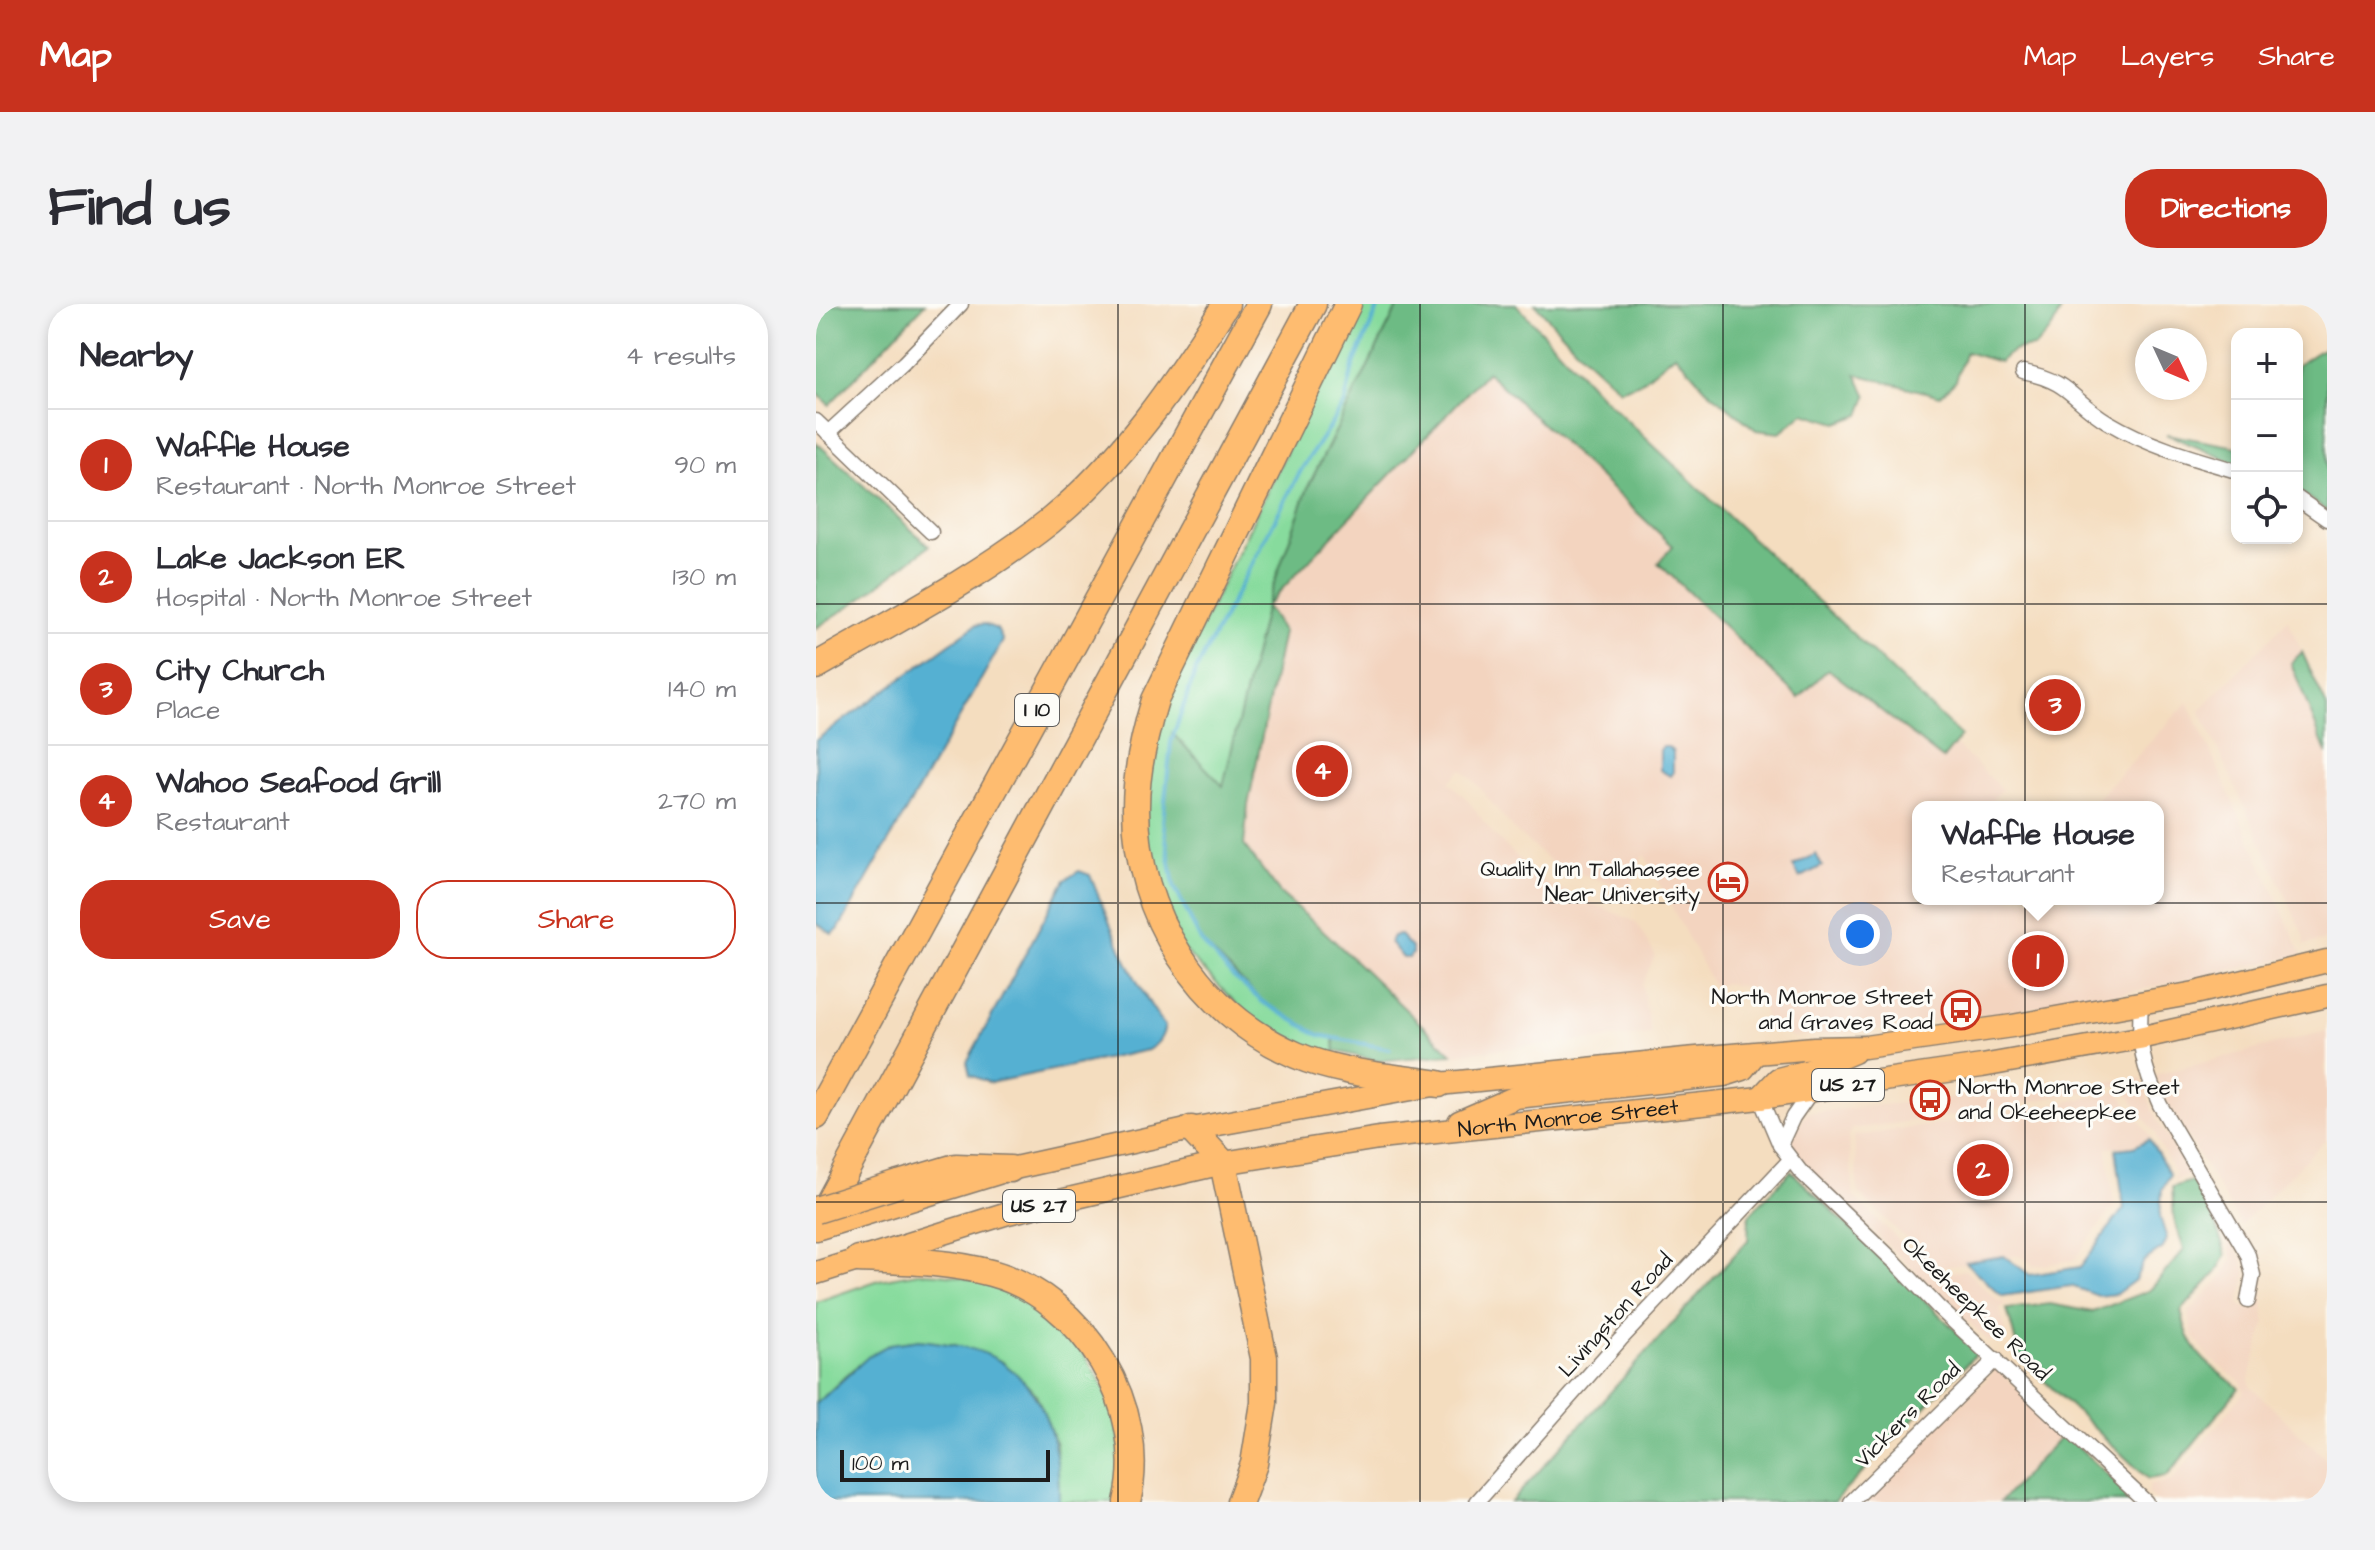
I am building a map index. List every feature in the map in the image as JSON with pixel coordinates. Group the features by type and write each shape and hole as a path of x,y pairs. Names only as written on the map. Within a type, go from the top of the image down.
{"highway":[{"path":"816,666 971,577 1052,519 1149,419 1178,381 1226,304"},
{"name":"I 10","path":"816,1116 1259,304"},
{"name":"I 10","path":"816,1228 1313,304"},
{"path":"1348,304 1155,700 1144,734 1138,770 1136,811 1139,844 1155,909 1174,948 1198,982 1235,1019 1266,1041 1319,1064 1439,1084"},
{"path":"1191,1129 1223,1163 1264,1358 1264,1403 1256,1449 1240,1502"},
{"path":"816,1210 892,1195 956,1167 1010,1169"},
{"path":"858,1259 945,1263 993,1273 1034,1292 1069,1319 1100,1356 1120,1397 1130,1444 1127,1502"}],"main road":[{"name":"US 27","path":"1010,1169 1191,1129 1439,1084 1755,1054 1865,1047 2012,1026 2195,993 2327,961"},
{"name":"North Monroe Street","path":"816,1273 1008,1213 1223,1163 1437,1131 1760,1098 1982,1066 2139,1038 2327,996"},
{"path":"1760,1098 1778,1079 1809,1071 1865,1047"},
{"path":"1437,1131 1516,1097 1724,1075 1743,1069 1755,1054"},
{"path":"816,1228 892,1195"}],"street":[{"path":"828,433 904,363 961,304"},
{"path":"2023,372 2044,376 2061,384 2105,421 2146,442 2231,469"},
{"path":"816,421 931,532"},
{"path":"2303,502 2327,519"},
{"path":"2141,1003 2139,1038 2149,1080 2160,1105 2248,1255 2253,1275 2248,1301"},
{"path":"1780,1145 1793,1117 1812,1090"},
{"name":"Okeeheepkee Road","path":"1760,1098 1780,1145 1790,1160 1938,1307 2146,1502"},
{"name":"Livingston Road","path":"1477,1502 1620,1340 1790,1160"},
{"name":"Vickers Road","path":"1851,1502 1996,1359"}],"shaded area":[{"path":"1488,371 1673,547 1658,563 1798,697 1851,645 2002,789 1991,801 1912,801 1912,905 2164,905 2164,801 2095,801 2188,702 2302,955 2129,992 1985,1015 1792,1037 1769,1028 1757,990 1724,983 1714,987 1644,854 1630,889 1557,867 1514,830 1461,769 1449,782 1467,799 1493,834 1547,883 1636,922 1655,955 1642,985 1651,1034 1452,1054 1280,893 1244,845 1266,606"},
{"path":"2288,620 2302,652 2292,663 2327,755 2327,940 2304,945 2305,938 2200,710"},
{"path":"2327,1031 2324,1069 2327,1074 2327,1138 2241,1225 2167,1102 2155,1075"},
{"path":"2141,1078 2157,1121 2195,1178 2189,1175 2174,1180 2175,1173 2156,1134 2124,1089 2117,1086 1951,1116 1852,1129 1848,1135 1854,1197 1932,1272 1965,1270 1998,1301 2005,1303 2000,1310 2007,1334 1989,1341 1831,1192 1789,1145 1806,1113"},
{"path":"2119,1092 2151,1137 2131,1146 2107,1148 2114,1205 2074,1260 2034,1266 2020,1255 1937,1268 1858,1193 1854,1136 1953,1122"},
{"path":"2223,1227 2241,1257 2246,1274 2239,1305 2253,1311 2261,1279 2265,1323 2249,1380 2251,1387 2327,1460 2327,1488 2319,1502 2156,1502 2147,1493 2150,1485 2172,1481 2244,1392 2242,1383 2207,1356 2193,1335 2188,1313 2222,1277 2232,1259"},
{"path":"1997,1369 2064,1433 2000,1502 1863,1502"}],"green space":[{"path":"816,304 925,304 829,405 816,392"},
{"path":"1358,304 1399,304 1309,485 1266,606 1223,787 1173,734 1319,1035 1334,1038 1335,1056 1265,1033 1179,945 1143,840 1152,729"},
{"path":"1399,304 1516,304 1599,394 1961,736 1943,759 1828,669 1799,698 1658,563 1673,546 1487,372 1266,606 1309,485"},
{"path":"1535,304 2064,304 2052,328 2035,347 2015,350 2000,362 1966,352 1956,380 1940,396 1856,374 1867,396 1860,415 1837,423 1804,413 1780,433 1756,430 1706,389 1675,354 1640,383 1620,390 1584,357"},
{"path":"2327,346 2327,511 2303,494 2303,361"},
{"path":"2166,434 2231,446 2231,461"},
{"path":"816,442 929,546 862,598 816,628"},
{"path":"1266,606 1283,632 1248,805 1244,845 1280,893 1452,1054 1378,1061 1335,1051 1334,1038 1319,1035 1264,1003 1201,941 1174,886 1163,821 1172,733 1223,786"},
{"path":"2302,652 2327,707 2327,755 2291,663"},
{"path":"1791,1171 1978,1352 1834,1502 1511,1502 1748,1240 1749,1215"},
{"path":"2192,1181 2215,1222 2226,1255 2217,1272 2181,1311 2194,1347 2239,1388 2167,1476 2148,1479 2020,1358 2007,1309 2050,1304 2093,1312 2150,1290 2184,1250 2174,1219 2172,1187"},
{"path":"918,1273 954,1276 989,1285 1021,1300 1050,1320 1076,1344 1096,1373 1111,1405 1121,1448 1119,1502 1059,1502 1056,1444 1036,1394 1003,1362 984,1354 952,1344 890,1344 853,1369 816,1404 816,1302 879,1280"},
{"path":"2064,1433 2136,1502 2000,1502"}],"water":[{"path":"984,624 997,629 1003,641 838,930 832,934 816,923 816,740 976,625"},
{"path":"1663,747 1673,752 1673,772 1670,776 1660,770 1660,750"},
{"path":"1816,854 1822,866 1800,878 1793,866"},
{"path":"1079,871 1090,875 1133,973 1165,1026 1161,1037 1148,1050 990,1083 970,1075 967,1062 1065,880"},
{"path":"1400,935 1412,948 1409,958 1403,958 1390,942 1393,936"},
{"path":"2149,1139 2170,1175 2162,1190 2160,1217 2167,1239 2163,1248 2144,1261 2135,1280 2116,1294 2098,1296 2071,1286 2002,1296 1965,1262 2004,1256 2030,1275 2080,1267 2124,1208 2116,1149 2134,1147"},
{"path":"919,1340 973,1349 1003,1363 1019,1376 1041,1407 1049,1425 1057,1462 1059,1502 816,1502 816,1404 870,1355 890,1344"}],"waterway":[{"path":"1380,304 1353,366 1345,403 1301,470 1196,670 1171,742 1163,821 1174,886 1201,941 1231,975 1264,1003 1319,1035 1390,1049"}],"place":[{"name":"City Church","path":"2055,705"},
{"name":"Wahoo Seafood Grill","path":"1322,771"},
{"name":"Quality Inn Tallahassee Near University","path":"1728,882"},
{"name":"Waffle House","path":"2038,961"},
{"name":"North Monroe Street and Graves Road","path":"1961,1010"},
{"name":"North Monroe Street and Okeeheepkee","path":"1930,1100"},
{"name":"Lake Jackson ER","path":"1983,1170"}]}
